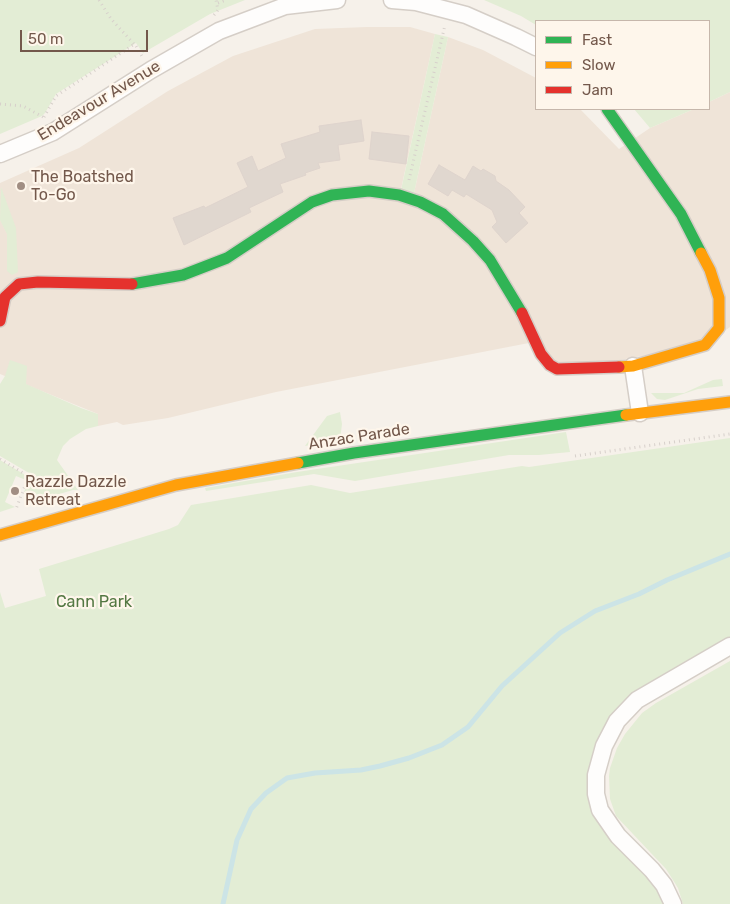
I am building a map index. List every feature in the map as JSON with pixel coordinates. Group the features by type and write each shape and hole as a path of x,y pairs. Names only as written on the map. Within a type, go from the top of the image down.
{"street":[{"name":"Endeavour Avenue","path":"0,154 53,132 151,70 219,30 285,6 337,0"},
{"path":"392,0 416,2 466,15 516,36 535,46"},
{"path":"0,321 5,298 19,284 38,282 135,284 192,272 227,258 297,211 323,198 355,191 382,192 406,197 443,214 482,250 508,287 541,354 550,366 563,370 633,366 705,345 719,328 718,298 710,270 681,214 608,110"},
{"path":"633,366 640,413"},
{"name":"Anzac Parade","path":"0,535 102,505 208,478 558,423 730,402"},
{"path":"673,904 664,885 652,870 618,836 600,810 596,794 596,775 604,746 617,721 637,700 730,646"}],"path":[{"path":"99,0 111,19 135,45 151,70"},
{"path":"217,3 226,0"},
{"path":"406,197 448,10"},
{"path":"36,120 48,112 56,96 135,45"},
{"path":"0,104 23,106 43,117"},
{"path":"575,456 730,434"},
{"path":"0,459 28,476 16,509"}],"shaded area":[{"path":"410,27 435,34 401,189 414,193 448,37 483,50 535,77 535,110 581,110 619,149 650,128 692,110 710,110 710,102 730,92 730,327 705,345 563,370 534,342 276,392 168,418 123,425 117,422 98,426 98,414 0,374 0,183 79,148 168,91 233,56 315,29"}],"green space":[{"path":"0,0 245,0 210,14 143,53 136,43 56,94 42,116 0,134"},
{"path":"484,0 730,0 730,92 710,102 710,20 535,20 535,24 521,16"},
{"path":"435,34 448,37 414,193 401,190"},
{"path":"635,110 692,110 650,128"},
{"path":"1,187 16,228 18,272 12,275 7,271 7,234 0,220"},
{"path":"10,360 27,366 26,384 98,414 98,426 86,429 70,439 63,446 57,460 78,490 32,502 29,494 24,492 30,479 29,473 0,456 0,384 5,376"},
{"path":"722,379 723,386 698,389 665,400 657,399 651,393 684,393 713,380"},
{"path":"340,412 342,424 340,440 305,446 327,416"},
{"path":"566,432 570,452 509,455 355,481 314,474 206,491 205,488 297,472"},
{"name":"Cann Park","path":"730,438 730,639 630,696 619,706 609,719 596,743 589,778 665,904 0,904 0,592 5,608 46,596 39,569 169,529 178,525 191,505 311,485 350,493 522,466 529,467"},
{"path":"0,460 27,476 26,480 16,476 5,502 15,507 0,512"},
{"path":"730,661 730,904 683,904 678,888 666,869 616,816 610,799 610,768 617,748 625,734 642,713"}],"building":[{"path":"361,120 364,141 338,145 340,160 318,163 320,168 280,184 283,192 249,208 251,212 184,245 173,218 204,206 205,208 248,187 237,163 252,156 258,171 286,158 281,144 320,132 319,126"},
{"path":"372,132 409,136 406,164 369,159"},
{"path":"439,165 465,180 473,166 495,176 496,181 509,190 525,207 519,213 528,223 506,243 492,227 497,222 492,210 466,194 464,197 452,190 448,196 428,184"}],"waterway":[{"path":"223,904 237,840 251,809 266,793 287,778 315,773 361,770 380,766 409,758 442,745 468,727 502,686 560,633 595,611 730,554"}],"traffic: fast":[{"path":"608,110 681,214 701,253"},
{"path":"132,284 183,275 227,258 312,202 332,195 369,191 399,195 420,202 443,214 473,241 490,260 522,313"},
{"path":"298,463 354,453 626,415"}],"traffic: slow":[{"path":"619,367 633,366 705,345 719,328 719,298 710,270 701,253"},
{"path":"626,415 730,402"},
{"path":"0,535 176,485 298,463"}],"traffic: jam":[{"path":"0,321 5,297 19,284 38,282 132,284"},
{"path":"522,313 541,354 550,365 557,369 619,367"}],"place":[{"name":"The Boatshed To-Go","path":"21,186"},
{"name":"Razzle Dazzle Retreat","path":"15,491"}]}
